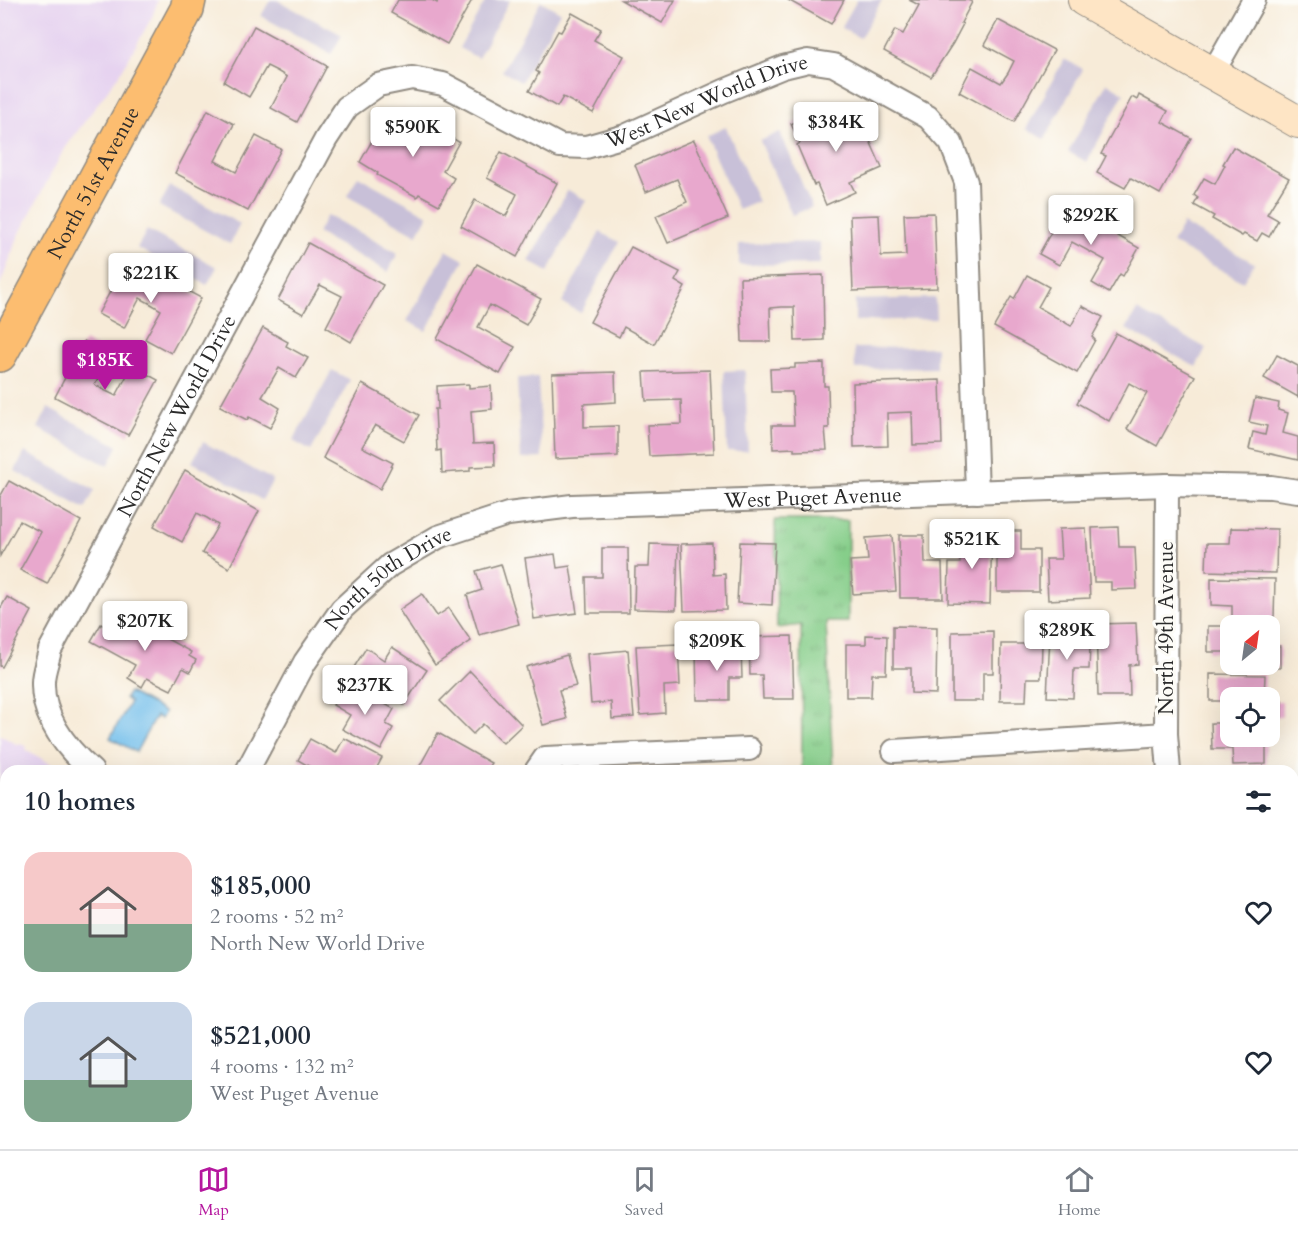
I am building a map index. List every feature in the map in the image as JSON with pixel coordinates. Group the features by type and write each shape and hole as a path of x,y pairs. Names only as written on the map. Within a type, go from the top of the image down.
{"main road":[{"path":"1084,0 1298,122"},
{"name":"North 51st Avenue","path":"0,355 191,3"}],"street":[{"path":"1212,74 1254,0"},
{"name":"West New World Drive","path":"390,83 412,78 443,84 560,146 586,147 625,136 724,91 783,67 808,60 834,65 928,117 951,143 966,182 977,492"},
{"name":"North New World Drive","path":"85,765 63,740 46,708 43,682 50,650 326,139 347,107 378,86 390,83"},
{"name":"West Puget Avenue","path":"508,514 572,506 1167,485 1271,487 1298,491"},
{"name":"North 49th Avenue","path":"1167,485 1166,734 1169,765"},
{"name":"North 50th Drive","path":"250,765 305,662 342,609 390,565 438,537 508,514"},
{"path":"894,751 1166,734"},
{"path":"540,765 545,759 749,749"}],"shaded area":[{"path":"0,0 158,0 152,17 121,72 63,151 18,237 0,285"},
{"path":"270,0 277,0 342,35 331,54 261,16"},
{"path":"486,0 510,0 478,58 459,48"},
{"path":"857,0 882,0 860,38 841,28"},
{"path":"541,1 560,12 521,82 502,71"},
{"path":"1064,59 1083,69 1045,139 1026,129"},
{"path":"1107,83 1124,93 1087,162 1068,152"},
{"path":"726,127 758,202 738,210 706,136"},
{"path":"780,132 812,207 792,215 760,141"},
{"path":"358,176 428,215 417,235 347,196"},
{"path":"170,186 240,224 230,244 159,206"},
{"path":"568,190 586,200 548,272 529,261"},
{"path":"327,215 398,253 388,272 317,233"},
{"path":"1183,224 1254,263 1243,282 1172,243"},
{"path":"147,230 217,267 207,285 137,248"},
{"path":"600,232 619,242 581,313 562,303"},
{"path":"820,242 820,264 739,265 739,244"},
{"path":"446,250 464,260 426,331 407,321"},
{"path":"935,298 936,319 855,321 855,300"},
{"path":"1137,310 1206,348 1196,367 1126,329"},
{"path":"936,347 936,368 855,369 854,348"},
{"path":"332,370 350,380 311,451 293,441"},
{"path":"745,370 748,451 727,451 724,371"},
{"path":"538,377 542,458 521,459 517,378"},
{"path":"48,408 118,446 108,466 38,428"},
{"path":"203,442 273,480 262,500 192,462"},
{"path":"25,452 95,490 85,509 15,471"},
{"path":"0,735 18,745 20,743 27,747 26,750 53,765 0,765"}],"green space":[{"path":"775,520 848,520 848,622 826,622 833,765 802,765 801,625 777,628"}],"water":[{"path":"129,692 165,712 161,719 156,716 136,752 110,738 130,702 125,698"}],"building":[{"path":"398,0 432,0 437,3 438,0 472,0 447,44 391,13"},
{"path":"621,0 675,0 662,23"},
{"path":"788,0 844,0 831,24"},
{"path":"909,0 968,0 972,2 953,43 931,77 884,51 895,30 903,34 919,5"},
{"path":"572,13 601,29 594,40 624,56 593,113 563,97 557,107 529,91 539,73 536,71 558,31 561,32"},
{"path":"998,20 1054,50 1014,122 959,92 972,67 1001,83 1008,73 1014,61 984,45"},
{"path":"254,26 327,66 297,122 271,108 287,77 277,71 267,66 249,97 224,82"},
{"path":"1139,95 1168,111 1162,122 1191,138 1160,194 1131,178 1125,188 1097,173 1106,156 1101,154 1132,97 1137,100"},
{"path":"856,109 882,168 850,182 855,192 826,205 817,184 814,185 791,124 819,112 824,123"},
{"path":"208,110 234,124 215,161 236,172 256,136 281,149 248,211 175,173"},
{"path":"402,110 459,142 443,171 454,178 439,205 419,194 417,197 377,175 378,173 360,162 376,134 386,139"},
{"path":"694,140 728,218 668,243 656,216 687,202 677,179 646,192 635,165"},
{"path":"1233,147 1289,178 1267,214 1278,220 1269,237 1262,233 1257,241 1244,234 1242,236 1212,219 1214,216 1194,205 1198,198 1194,195 1204,178 1215,184"},
{"path":"501,152 557,183 517,257 461,226 475,200 506,216 517,194 487,178"},
{"path":"1065,207 1080,215 1082,212 1120,233 1118,236 1139,248 1123,276 1120,274 1109,293 1092,283 1105,260 1072,242 1059,265 1039,254"},
{"path":"934,213 937,288 853,291 850,216 879,215 881,256 906,255 904,214"},
{"path":"308,243 383,285 351,342 326,327 342,296 320,285 303,314 278,300"},
{"path":"631,247 680,272 675,281 685,287 654,344 624,327 619,337 590,322"},
{"path":"128,259 201,298 171,353 145,339 161,310 140,298 124,328 98,314"},
{"path":"477,264 541,299 526,325 490,305 478,327 515,347 500,374 437,339"},
{"path":"823,275 824,340 795,341 794,307 782,307 770,308 771,342 742,342 740,278"},
{"path":"1027,275 1049,287 1038,307 1071,326 1082,306 1103,317 1092,337 1095,340 1077,373 994,327 1011,297 1014,299"},
{"path":"263,328 288,342 286,346 308,358 296,378 279,368 262,397 280,408 270,428 249,417 247,420 220,406"},
{"path":"1116,333 1195,376 1157,446 1127,429 1147,393 1129,383 1109,421 1077,403"},
{"path":"84,341 110,355 95,385 104,390 116,396 132,366 158,380 128,435 55,397"},
{"path":"1277,355 1298,366 1298,397 1264,378"},
{"path":"824,363 824,386 828,386 829,428 825,428 827,450 773,449 772,425 794,425 792,392 771,392 770,369 795,368 795,364"},
{"path":"710,370 714,453 649,456 647,425 682,424 681,400 646,401 644,372"},
{"path":"615,372 616,402 584,404 584,427 618,426 618,456 555,459 552,374"},
{"path":"940,380 942,444 913,445 912,412 887,413 888,446 854,447 853,383"},
{"path":"362,384 419,415 404,441 375,425 362,447 393,463 380,489 323,458"},
{"path":"469,384 469,388 491,386 492,409 471,411 473,444 494,443 495,466 470,467 470,471 442,473 441,450 437,451 435,409 438,409 437,386"},
{"path":"1255,398 1279,403 1278,410 1288,413 1283,433 1298,437 1298,460 1249,449 1253,432 1265,435 1267,426 1249,422"},
{"path":"185,470 259,511 229,568 202,553 218,525 207,518 197,513 182,542 154,526"},
{"path":"9,481 81,521 47,584 20,570 41,532 20,521 0,556 0,497"},
{"path":"1118,527 1119,547 1135,547 1137,589 1111,590 1111,582 1094,582 1092,528"},
{"path":"1086,528 1090,598 1048,600 1046,559 1061,559 1059,529"},
{"path":"1231,528 1277,529 1276,573 1206,571 1207,543 1230,543"},
{"path":"997,531 1021,531 1021,550 1039,550 1039,592 997,592"},
{"path":"960,532 992,533 990,604 948,603 949,563 960,563"},
{"path":"899,535 924,535 925,563 942,563 943,598 900,598"},
{"path":"892,536 896,591 853,594 850,561 868,560 866,538"},
{"path":"740,542 775,543 772,605 737,603"},
{"path":"712,543 713,575 725,574 726,610 684,611 681,544"},
{"path":"650,544 678,545 676,610 634,609 635,567 649,567"},
{"path":"602,548 628,548 629,613 587,613 586,577 602,577"},
{"path":"555,554 557,568 570,566 577,613 534,619 525,558"},
{"path":"501,564 519,624 479,635 467,595 482,590 476,571"},
{"path":"1211,578 1275,579 1274,615 1232,615 1232,606 1211,605"},
{"path":"422,594 437,616 449,608 471,641 435,665 399,610"},
{"path":"7,597 32,611 2,667 0,666 0,609"},
{"path":"113,615 150,635 156,623 171,632 167,639 191,652 189,656 196,660 190,672 183,668 171,690 147,678 142,687 128,678 135,665 91,641 101,624 106,627"},
{"path":"1136,623 1138,664 1129,665 1130,696 1098,696 1096,624"},
{"path":"893,626 937,627 936,694 911,693 911,668 893,668"},
{"path":"1073,626 1091,627 1089,669 1074,669 1073,698 1047,697 1050,635 1072,636"},
{"path":"1208,626 1220,626 1220,652 1208,652"},
{"path":"993,631 993,673 983,673 983,701 952,701 952,632"},
{"path":"866,635 887,636 886,674 872,674 871,697 846,697 846,644 866,644"},
{"path":"792,636 794,699 763,699 762,675 750,675 749,637"},
{"path":"678,644 680,685 664,686 665,713 640,715 636,646"},
{"path":"1001,644 1042,644 1041,678 1027,678 1026,701 1000,701"},
{"path":"392,647 427,670 404,705 351,672 366,648 384,660"},
{"path":"741,648 742,678 729,678 729,700 697,700 696,649"},
{"path":"628,650 634,717 612,719 611,702 591,704 587,654"},
{"path":"567,655 576,686 559,690 567,719 543,725 526,667"},
{"path":"470,671 522,725 503,743 483,724 473,734 440,701"},
{"path":"1210,674 1265,675 1264,687 1220,687 1220,701 1210,701"},
{"path":"346,682 394,709 386,724 393,728 381,750 342,729 350,715 333,705"},
{"path":"1280,701 1282,701 1282,717 1280,717"},
{"path":"1211,723 1220,723 1220,747 1266,747 1266,764 1233,765 1232,749 1212,749"},
{"path":"438,733 491,763 490,765 420,765"},
{"path":"344,738 382,758 378,765 307,765 298,760 310,739 336,753"}]}
